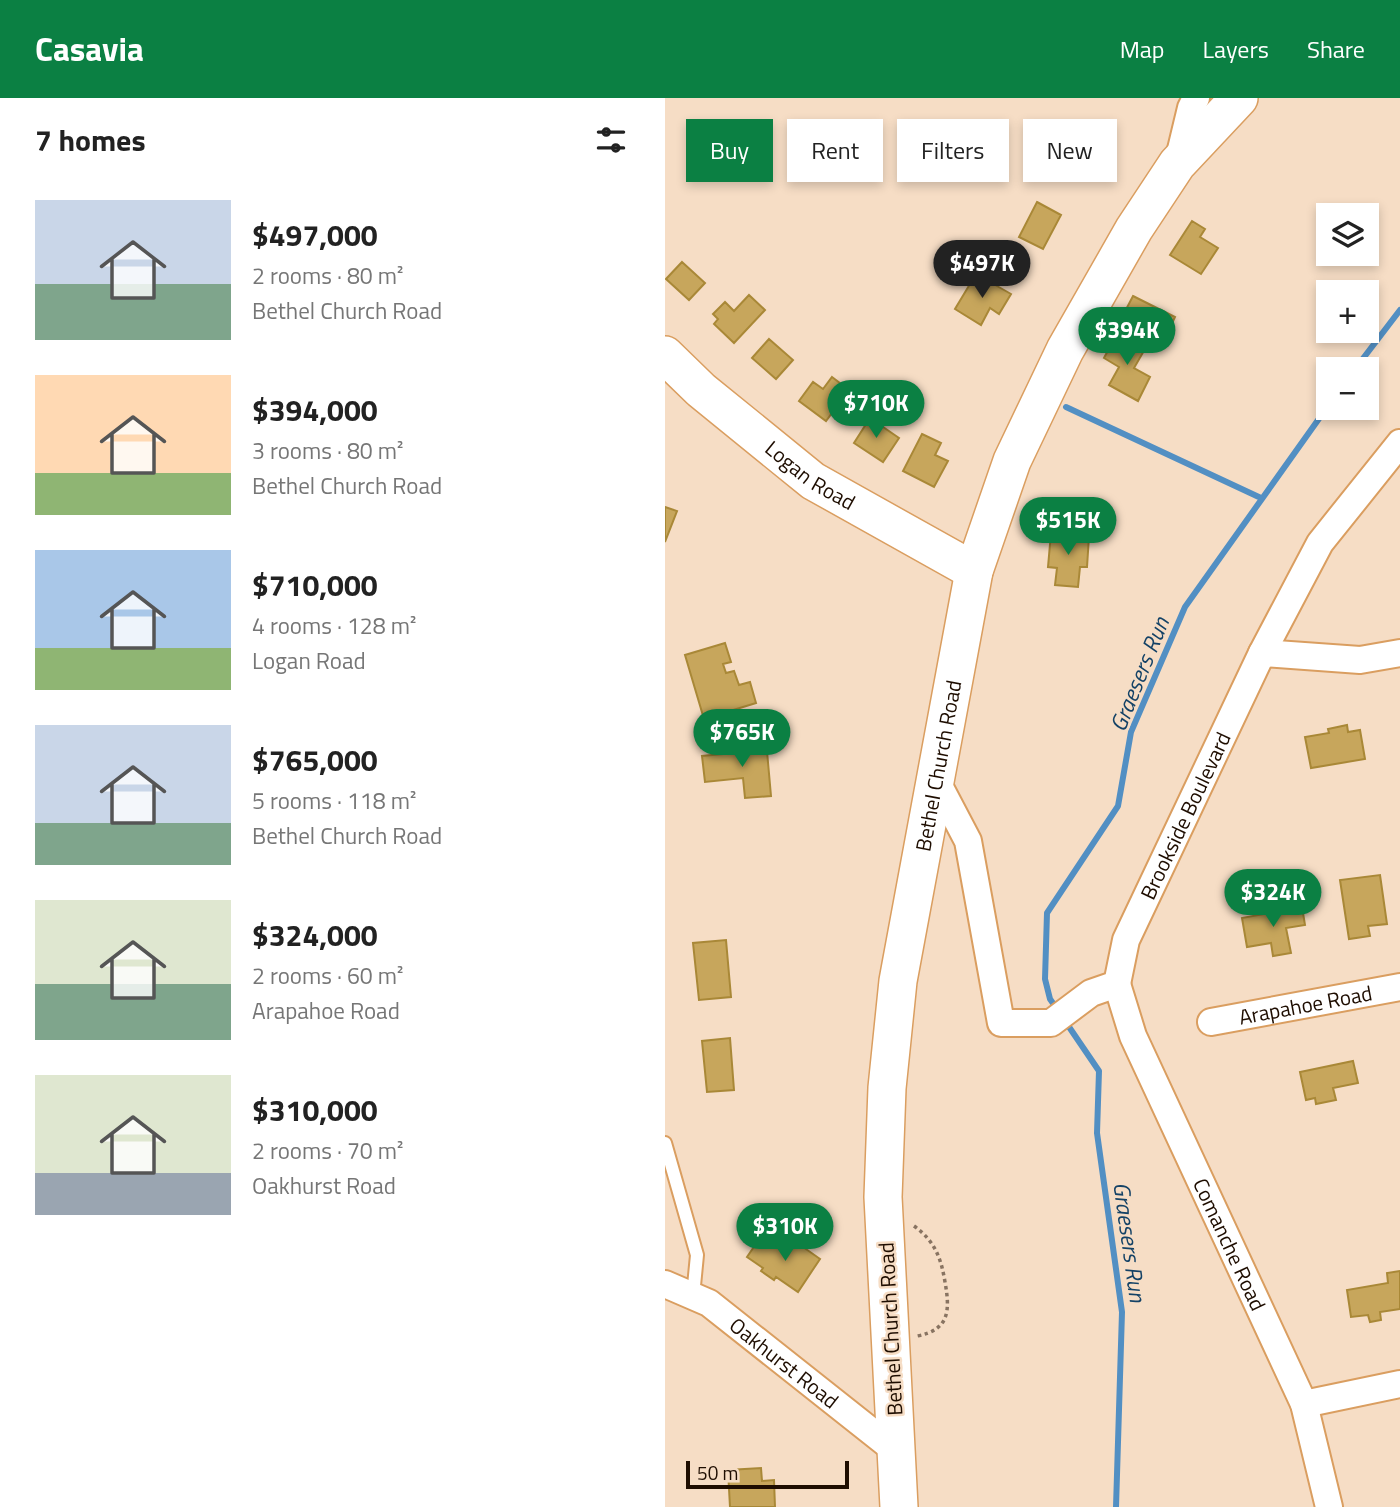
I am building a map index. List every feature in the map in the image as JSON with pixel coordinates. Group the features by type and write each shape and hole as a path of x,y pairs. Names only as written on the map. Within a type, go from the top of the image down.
{"street":[{"path":"1177,164 1196,98"},
{"name":"Bethel Church Road","path":"899,1507 884,1214 887,1088 898,981 974,571 1012,461 1065,350 1134,229 1177,164 1239,98"},
{"name":"Logan Road","path":"665,355 701,390 813,481 974,571"},
{"name":"Brookside Boulevard","path":"1117,984 1126,940 1262,653 1320,543 1400,443"},
{"path":"1262,653 1360,660 1400,653"},
{"path":"936,779 968,841 1001,1023 1051,1023 1091,993 1117,984"},
{"name":"Comanche Road","path":"1117,984 1132,1036 1304,1404 1329,1507"},
{"name":"Arapahoe Road","path":"1211,1022 1399,990"},
{"name":"Oakhurst Road","path":"665,1284 709,1303 895,1451"},
{"path":"1304,1404 1400,1384"}],"lane":[{"path":"665,1143 697,1255 693,1296"}],"path":[{"path":"884,1214 899,1215 920,1230 933,1244 940,1256 949,1305 945,1320 930,1334 890,1340"}],"building":[{"path":"1037,202 1061,215 1043,249 1019,237"},
{"path":"1192,221 1205,229 1200,237 1218,248 1201,274 1170,255"},
{"path":"682,262 705,283 689,300 666,279"},
{"path":"976,274 1011,294 999,314 990,308 981,325 955,309"},
{"path":"749,295 765,310 734,343 714,324 718,319 713,314 725,302 734,311"},
{"path":"1133,296 1175,317 1165,338 1122,317"},
{"path":"1117,334 1145,349 1134,368 1150,377 1138,401 1109,385 1119,367 1104,358"},
{"path":"769,339 793,360 776,379 752,358"},
{"path":"832,377 849,390 826,421 799,401 813,382 823,389"},
{"path":"870,418 899,438 883,462 854,443"},
{"path":"922,434 941,443 935,455 948,461 934,487 903,471"},
{"path":"665,507 677,511 665,542"},
{"path":"1051,533 1089,536 1087,567 1080,567 1078,587 1055,585 1057,568 1048,567"},
{"path":"725,643 731,662 723,664 726,673 734,671 739,685 750,682 756,703 704,719 685,655"},
{"path":"1347,725 1348,732 1360,730 1365,759 1311,768 1305,737 1329,733 1328,729"},
{"path":"766,740 771,796 745,798 743,778 705,782 702,756 743,752 742,743"},
{"path":"1380,875 1387,924 1368,926 1370,936 1349,939 1340,880"},
{"path":"1302,907 1305,925 1286,928 1291,953 1273,956 1271,943 1247,947 1242,918"},
{"path":"726,940 731,997 699,1000 693,943"},
{"path":"730,1038 734,1090 707,1092 702,1041"},
{"path":"1353,1061 1358,1083 1333,1088 1336,1100 1316,1104 1315,1098 1306,1100 1300,1072"},
{"path":"760,1238 773,1246 776,1242 789,1251 796,1242 820,1259 798,1292 776,1277 774,1280 747,1257"},
{"path":"1400,1271 1400,1309 1380,1312 1381,1320 1370,1322 1368,1315 1351,1317 1347,1290 1388,1283 1387,1273"},
{"path":"761,1468 762,1481 774,1480 775,1507 730,1507 728,1470"}],"waterway":[{"name":"Graesers Run","path":"1364,357 1400,310"},
{"path":"1066,407 1261,498"},
{"name":"Graesers Run","path":"1057,1009 1050,999 1045,979 1047,913 1118,806 1131,732 1185,607 1318,420"},
{"name":"Graesers Run","path":"1065,1021 1099,1071 1097,1133 1122,1312 1116,1507"}]}
